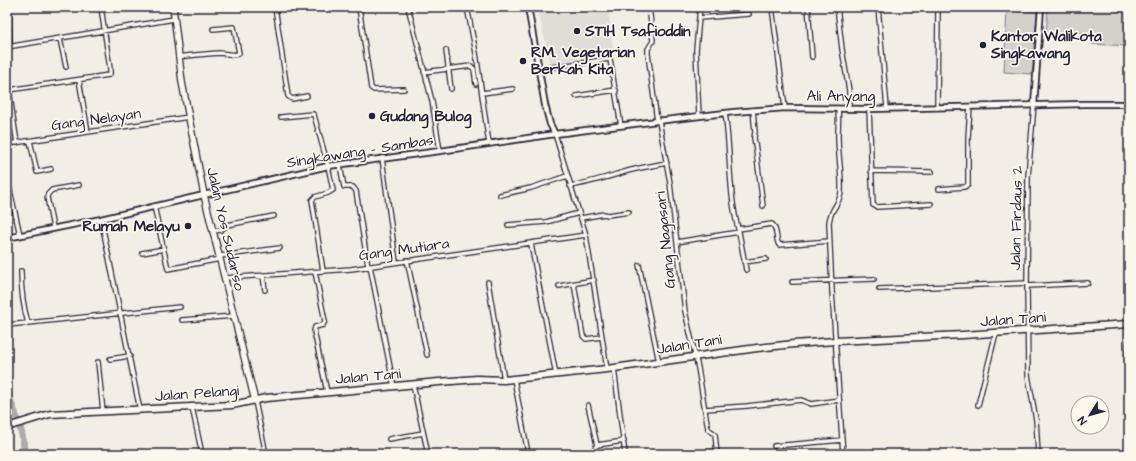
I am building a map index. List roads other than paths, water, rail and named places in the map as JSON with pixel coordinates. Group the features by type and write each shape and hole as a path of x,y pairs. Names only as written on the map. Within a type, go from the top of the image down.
{"highway":[{"name":"Jalan Tani","path":"255,401 266,398 413,384 462,380 504,380 556,375 757,348 835,341 996,333 1129,324"},
{"name":"Jalan Pelangi","path":"140,410 232,405 255,401"},
{"path":"8,426 55,414 140,410"}],"main road":[{"name":"Jalan Yos Sudarso","path":"173,7 178,57 188,117 204,195 255,401"}],"street":[{"path":"9,7 9,47 174,19"},
{"path":"9,90 103,77 110,74 101,7"},
{"path":"294,7 275,8 287,92 288,96 292,99 307,96"},
{"path":"359,7 371,88 374,90 404,89"},
{"path":"408,7 432,101 440,151"},
{"path":"467,7 489,144"},
{"path":"528,7 550,124 555,134 586,235 594,280 606,369"},
{"name":"Gang Nagasari","path":"649,7 653,41 648,49 648,54 658,121 667,164 685,310 708,429 715,434 717,452"},
{"path":"699,116 696,57 700,7"},
{"path":"772,7 785,108"},
{"path":"808,7 812,57"},
{"path":"837,7 849,91 849,108"},
{"path":"878,7 886,108"},
{"path":"937,108 938,7"},
{"path":"1034,105 1041,7"},
{"path":"699,18 749,14"},
{"path":"178,57 219,53 230,55 239,53 234,27 213,29"},
{"path":"60,38 66,67"},
{"path":"446,50 451,89"},
{"path":"539,69 610,59 622,126"},
{"path":"424,72 473,67 476,84"},
{"path":"7,77 17,143"},
{"path":"79,80 88,132"},
{"path":"482,93 513,88"},
{"path":"576,96 616,90"},
{"name":"Ali Anyang","path":"555,134 725,113 785,108 869,109 1129,104"},
{"name":"Jalan Firdaus 2","path":"1034,105 1028,177 1028,375 1036,415 1038,454"},
{"path":"939,189 964,187 968,185 968,138 970,107"},
{"path":"838,109 841,192 838,202 830,215 830,241 843,454"},
{"path":"869,109 872,203 875,206 931,204"},
{"path":"753,110 755,132 754,138 763,206"},
{"path":"725,113 731,181 738,231 746,270"},
{"path":"281,117 314,115 328,166 333,190 315,197 312,200 323,271"},
{"name":"Gang Nelayan","path":"7,144 188,117"},
{"name":"Singkawang - Sambas","path":"7,238 101,219 328,166 555,134"},
{"path":"30,141 37,172 51,169"},
{"path":"382,158 396,262"},
{"path":"570,186 593,182 648,167 667,164"},
{"path":"340,165 344,187 354,188 356,191 369,266 394,387"},
{"path":"871,171 932,172"},
{"path":"500,196 568,176"},
{"path":"7,177 20,235"},
{"path":"53,228 48,194 52,190 79,185"},
{"path":"154,206 168,269 220,257 280,248"},
{"path":"581,218 629,212"},
{"path":"508,225 546,222 580,213"},
{"path":"213,231 221,230 227,225 274,216"},
{"path":"101,219 140,410"},
{"path":"677,242 772,224 775,227 779,245 830,241"},
{"name":"Gang Mutiara","path":"225,278 315,272 369,266 586,235"},
{"path":"531,244 556,375"},
{"path":"142,254 164,249"},
{"path":"744,262 766,259"},
{"path":"407,260 426,356"},
{"path":"639,265 659,362"},
{"path":"21,270 21,286 28,323"},
{"path":"315,272 326,321 323,325 315,327 314,331 327,392"},
{"path":"263,275 266,290"},
{"path":"792,282 874,279"},
{"path":"559,286 594,280"},
{"path":"488,282 504,380"},
{"path":"879,289 1088,282"},
{"path":"574,284 583,336 586,339 602,337"},
{"path":"7,325 180,307"},
{"path":"182,320 234,316"},
{"path":"978,405 996,333"},
{"path":"1129,340 1129,391"},
{"path":"110,359 130,356"},
{"path":"98,362 103,412"},
{"path":"614,368 626,454"},
{"path":"514,379 527,448"},
{"path":"413,384 428,454"},
{"path":"705,409 801,400 811,404 839,400"},
{"name":"Jalan Yos Sudarso","path":"255,401 266,454"},
{"path":"588,405 597,445 594,448 595,454"},
{"path":"192,407 202,454"},
{"path":"389,439 423,433"},
{"path":"774,446 842,440"},
{"path":"597,445 624,441"},
{"path":"693,454 717,452"}],"waterway":[{"path":"7,392 21,430 24,454"}],"place":[{"name":"STIH Tsafioddin","path":"577,31"},
{"name":"Kantor Walikota Singkawang","path":"983,45"},
{"name":"RM. Vegetarian Berkah Kita","path":"523,61"},
{"name":"Gudang Bulog","path":"372,116"},
{"name":"Rumah Melayu","path":"188,226"}]}
